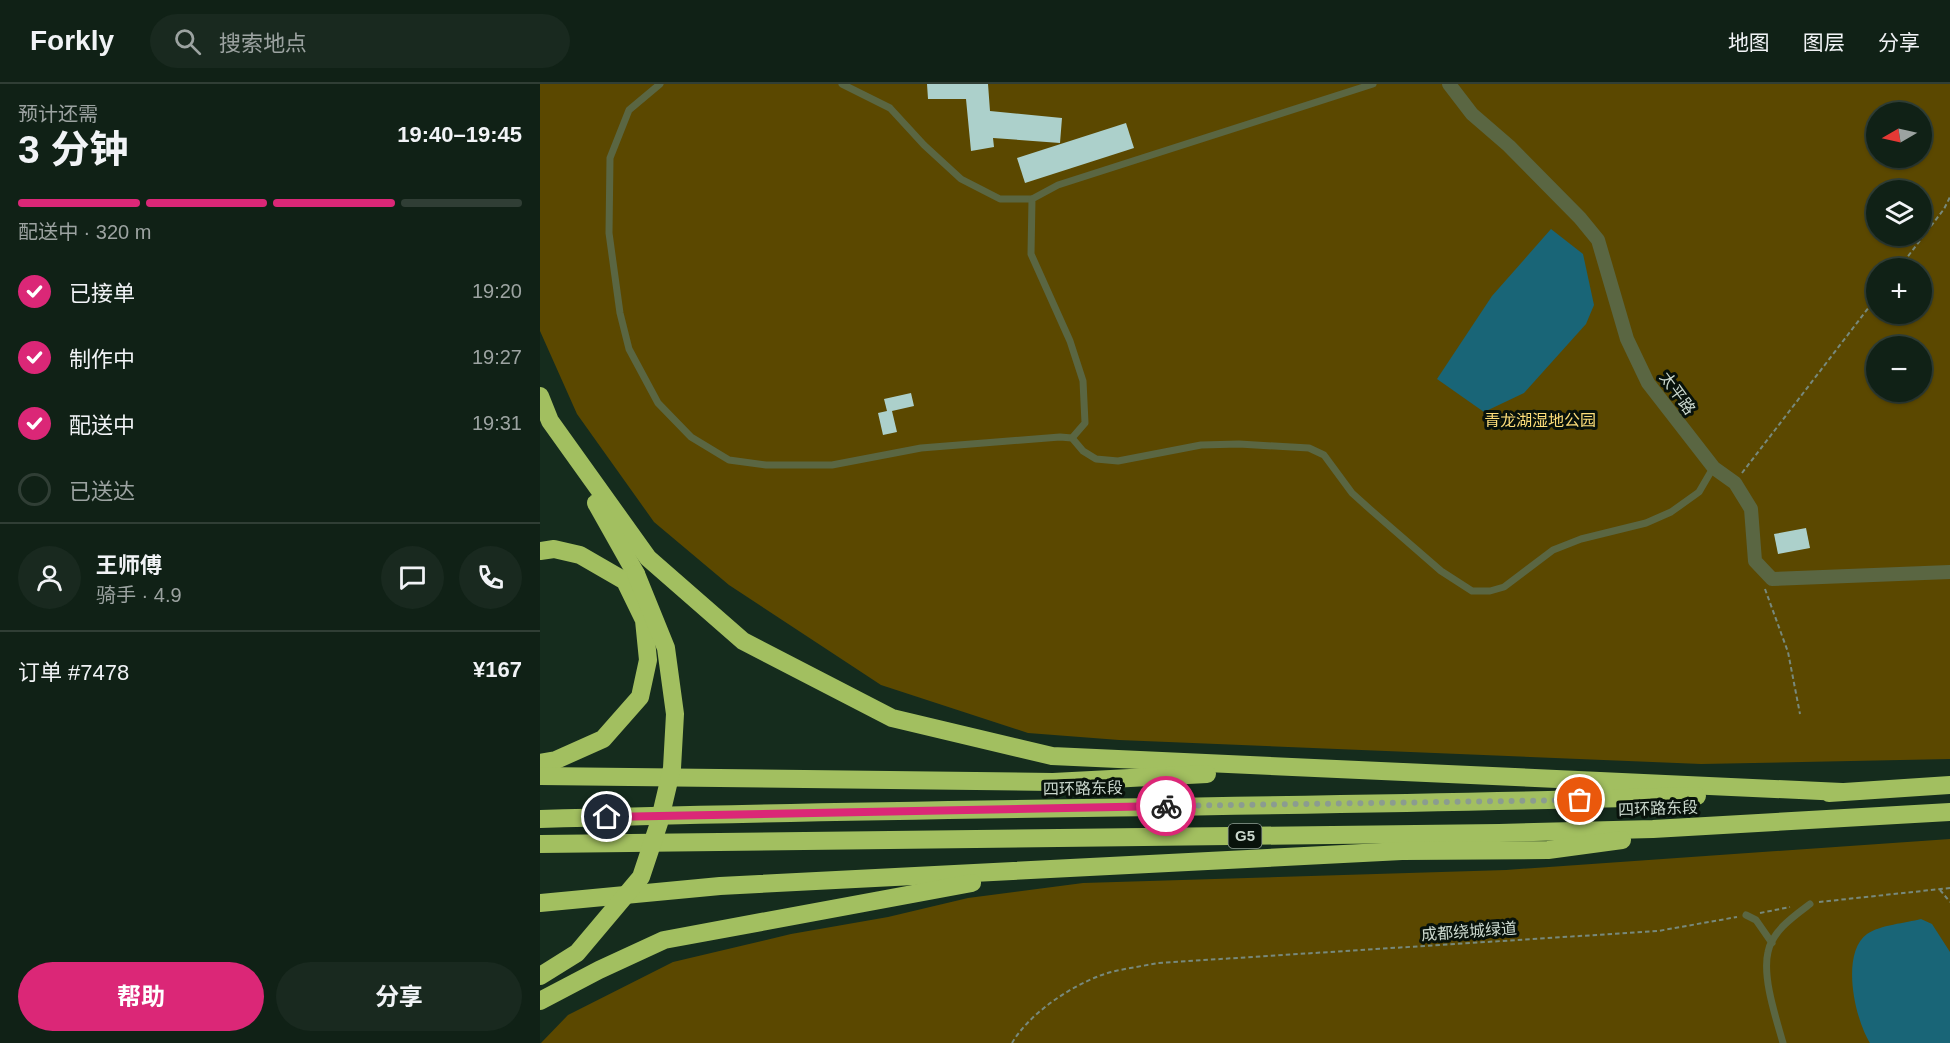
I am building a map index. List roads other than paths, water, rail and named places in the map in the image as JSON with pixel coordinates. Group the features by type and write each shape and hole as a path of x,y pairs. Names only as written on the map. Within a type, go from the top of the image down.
{"highway":[{"path":"540,396 550,421 636,574 666,648 675,714 672,768 659,823 641,877 577,953 540,976"},
{"path":"550,421 648,558 743,641 892,718 1052,756 1842,792"},
{"path":"540,551 554,549 580,555 625,581 644,620 648,660 640,697 603,739 556,760 540,763"},
{"path":"540,776 1053,782 1314,768"},
{"name":"四环路东段","path":"540,819 763,812 1509,802 1842,792 1950,785"},
{"name":"四环路东段","path":"540,844 1499,833 1733,824 1950,812"},
{"path":"540,903 720,886 1402,851 1548,850 1733,824"},
{"path":"540,1001 664,940 1060,869"}],"street":[{"name":"太平路","path":"1449,84 1472,114 1556,194 1598,240 1627,339 1648,383 1714,468 1735,483 1751,509 1755,561 1772,579 1950,572"}],"lane":[{"path":"660,84 629,110 610,158 609,233 620,313 629,350 658,403 691,437 729,460 766,465 831,465 921,448 1060,437 1072,438 1083,451 1096,459 1118,461 1202,446 1239,444 1309,448 1324,455 1352,493 1372,511 1441,571 1472,591 1490,591 1504,587 1553,550 1581,539 1646,523 1671,512 1699,492 1714,468"},
{"path":"842,84 890,108 924,145 961,179 1000,199 1032,199 1058,185 1373,84"},
{"path":"1032,199 1031,254 1070,341 1083,381 1087,412 1085,423 1072,438"},
{"path":"1783,1043 1769,994 1768,952 1779,931 1810,904"},
{"path":"1746,915 1756,921 1772,943"}],"water":[{"path":"1551,229 1583,254 1594,305 1586,324 1524,393 1484,412 1437,379 1492,296"},
{"path":"1921,919 1932,924 1950,952 1950,1043 1870,1043 1859,1019 1853,987 1854,956 1859,943 1867,934 1879,928"}],"park label":[{"name":"青龙湖湿地公园","path":"1540,420"}]}
